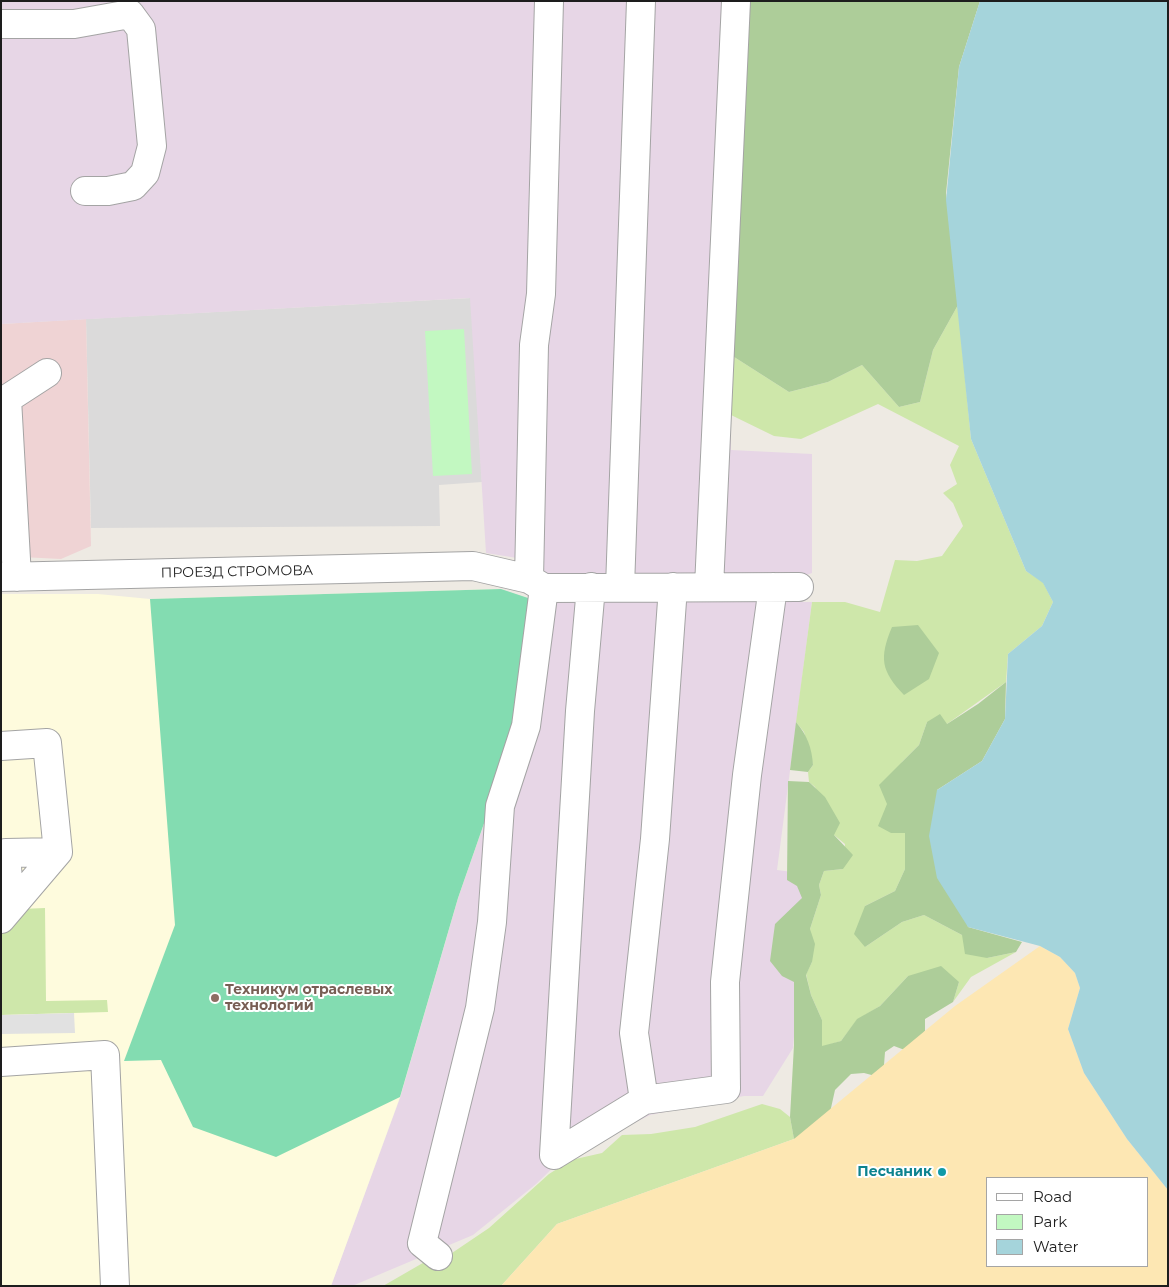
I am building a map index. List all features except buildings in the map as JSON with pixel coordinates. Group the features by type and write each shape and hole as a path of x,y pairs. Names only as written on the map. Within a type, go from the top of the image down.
{"street":[{"path":"438,1256 422,1243 480,1008 492,922 500,806 526,726 536,584 534,345 541,294 549,1"},
{"path":"620,587 641,1"},
{"path":"709,587 736,1"},
{"path":"12,16 74,24 125,8 141,29 152,146 145,173 133,186 108,191 86,191"},
{"path":"9,577 7,399 47,373"},
{"name":"ПРОЕЗД СТРОМОВА","path":"9,577 473,566 536,584 591,587 786,587 747,775 725,982 726,1089 644,1100"},
{"path":"591,587 580,711 554,1155 644,1100 634,1033 654,839 673,587"},
{"path":"1,746 47,743 58,852 6,914"},
{"path":"6,914 6,854 58,852"},
{"path":"1,1062 105,1055 115,1286"}],"shaded area":[{"path":"1,1 731,1 731,450 812,454 812,573 783,584 548,578 517,558 486,553 470,298 1,324"},
{"path":"471,298 482,482 439,485 440,526 91,528 86,319"},
{"path":"86,319 91,546 61,559 1,556 1,324"},
{"name":"Техникум отраслевых технологий","path":"501,589 519,723 458,898 400,1097 331,1286 1,1286 1,594 98,594 150,599"},
{"path":"531,599 812,602 777,870 808,874 793,1048 763,1096 744,1096 650,1115 562,1159 536,1184 473,1235 352,1286 331,1286 400,1098 458,898 519,723"},
{"path":"74,1013 75,1033 1,1034 1,1015"}],"green space":[{"path":"743,1 980,1 959,67 946,193 958,305 933,350 920,402 899,407 862,365 828,382 789,392 731,355"},
{"path":"958,305 971,439 1026,571 1043,582 1053,602 1042,626 1008,654 1006,682 947,724 927,722 919,745 902,762 887,804 891,833 905,833 905,869 895,891 865,906 865,947 902,922 924,915 962,935 987,958 1016,952 971,977 953,1002 959,982 908,976 880,1006 857,1020 841,1041 822,1047 822,1020 811,995 806,974 812,962 810,929 821,895 819,885 824,871 843,869 845,844 834,835 815,787 809,782 808,772 813,765 804,732 796,722 812,602 845,602 880,612 895,560 917,561 942,556 963,526 953,503 943,493 957,484 950,465 959,446 878,404 801,439 774,436 731,415 731,355 789,392 828,382 862,365 899,407 920,402 933,350"},
{"path":"464,329 472,474 433,476 425,331"},
{"path":"501,589 531,599 519,723 458,898 400,1097 276,1157 193,1127 161,1060 124,1061 175,925 150,599"},
{"path":"918,625 939,653 929,679 904,695 891,679 884,664 885,647 892,627"},
{"path":"1006,682 1005,719 982,761 937,790 968,927 1022,942 1016,952 987,958 965,954 962,935 924,915 902,922 865,947 854,934 865,906 895,891 905,869 905,833 891,833 878,826 887,804 879,785 919,745 927,722 940,714 947,724 978,704"},
{"path":"796,722 806,737 811,753 813,765 808,772 790,770"},
{"path":"788,781 809,782 825,797 840,823 834,835 853,855 843,869 824,871 819,885 821,895 810,929 815,944 812,962 806,975 811,995 822,1020 822,1046 841,1041 857,1019 880,1006 908,976 941,966 959,982 953,1002 925,1019 925,1031 910,1052 894,1046 885,1052 883,1078 864,1073 851,1074 835,1090 827,1126 794,1139 790,1117 794,1045 794,982 782,976 770,961 775,924 802,898 797,886 787,880"},
{"path":"45,908 46,1001 107,1000 108,1012 1,1015 1,931 21,909"},
{"path":"762,1104 780,1109 790,1117 794,1139 557,1224 501,1286 383,1286 428,1260 452,1253 489,1228 549,1174 571,1160 602,1153 622,1135 651,1134 695,1127"}],"sand":[{"path":"1040,946 1060,957 1075,973 1080,988 1068,1029 1084,1073 1127,1139 1168,1190 1168,1286 501,1286 557,1224 794,1139 955,1006"}],"water":[{"path":"980,1 1168,1 1168,1190 1127,1139 1084,1073 1068,1029 1080,988 1075,973 1060,957 1040,946 968,927 937,878 929,836 937,790 982,761 1005,719 1008,654 1042,626 1053,602 1043,583 1026,571 971,439 946,200 959,67"}],"place":[{"name":"Техникум отраслевых технологий","path":"215,998"},
{"name":"Песчаник","path":"942,1172"}]}
